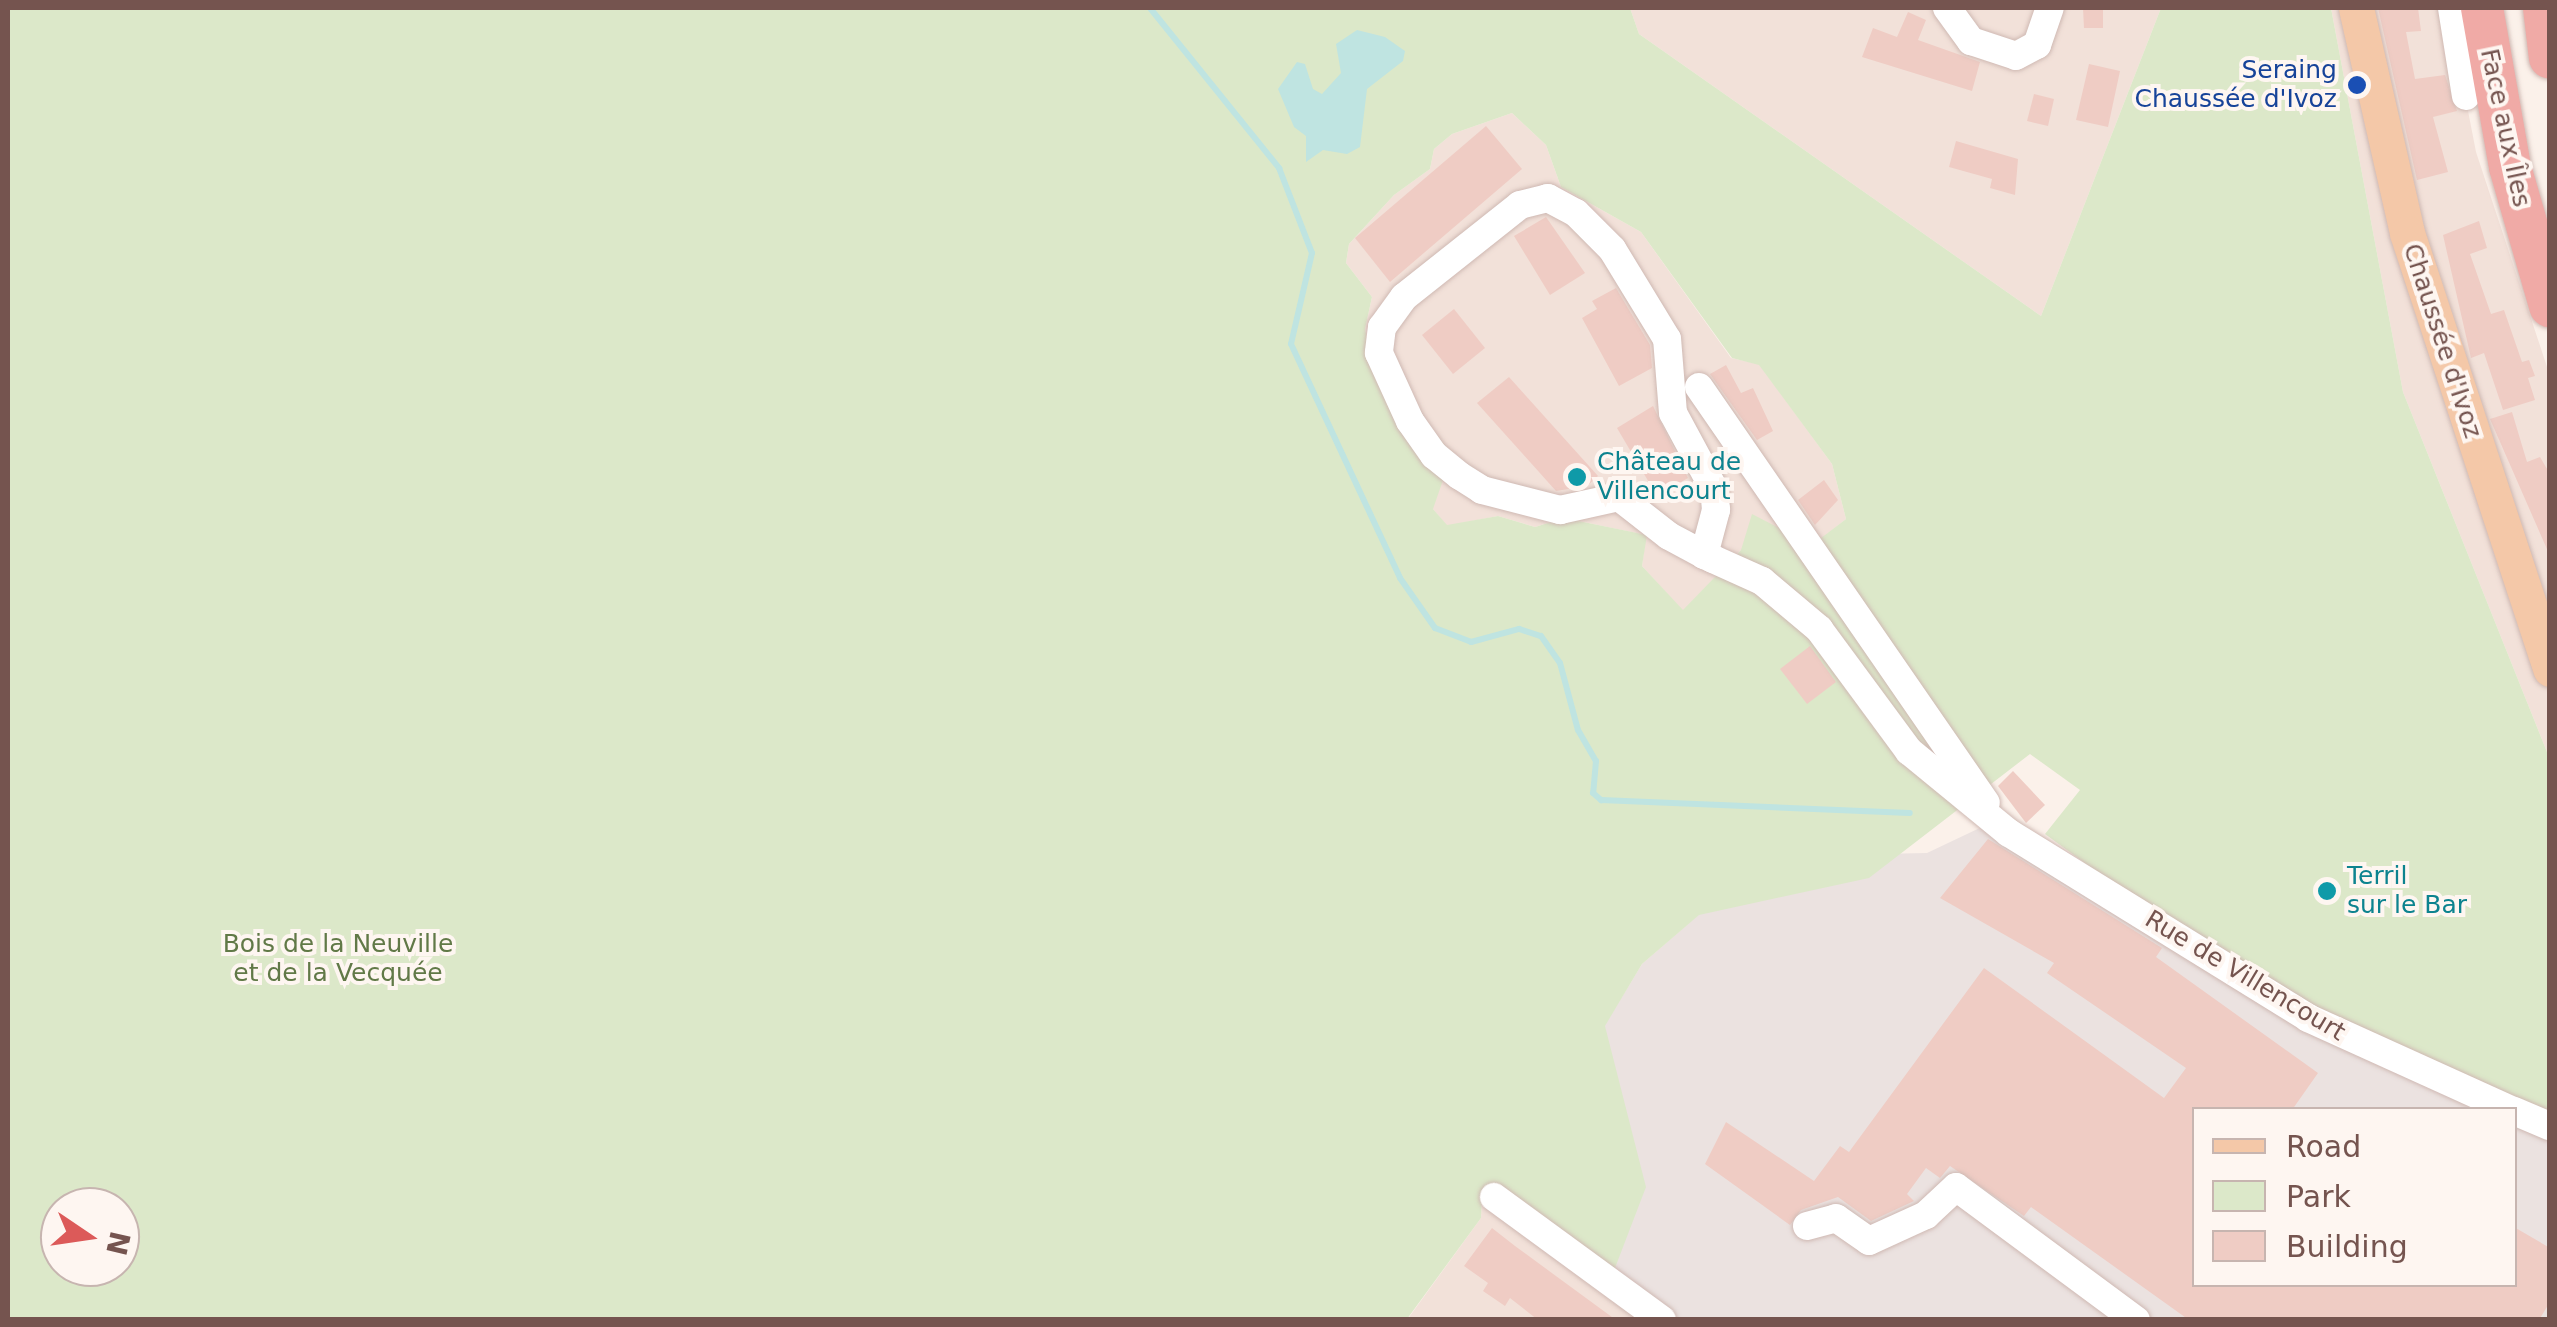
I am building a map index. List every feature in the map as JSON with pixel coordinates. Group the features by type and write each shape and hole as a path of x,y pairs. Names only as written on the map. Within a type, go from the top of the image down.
{"highway":[{"name":"Face aux Îles","path":"2482,8 2550,236"},
{"name":"Face aux Îles","path":"2502,8 2505,77 2550,306"},
{"path":"2505,77 2544,8"}],"main road":[{"name":"Chaussée d'Ivoz","path":"2356,8 2406,233 2550,668"}],"street":[{"path":"1946,8 1971,41 2016,56 2038,45 2050,8"},
{"name":"Face aux Îles","path":"2452,8 2505,77"},
{"name":"Rue de Villencourt","path":"1704,555 1716,510 1714,489 1673,414 1667,340 1612,248 1576,213 1548,198 1520,205 1404,297 1382,326 1378,353 1434,455 1482,490 1560,510 1619,497 1704,555 1788,598 1819,630 1909,752 1994,817"},
{"name":"Rue de Villencourt","path":"1699,386 1746,461 1994,817 2009,833 2308,1018 2506,1107"},
{"name":"Rue de Villencourt","path":"2517,1112 2550,1126"},
{"path":"1806,1226 1836,1218 1869,1242 1926,1215 1956,1188 2136,1320"},
{"path":"1494,1197 1662,1320"}],"shaded area":[{"path":"1630,8 2161,8 2041,316 1639,34"},
{"path":"2331,8 2448,8 2476,152 2549,373 2549,757 2403,392"},
{"path":"1512,113 1546,145 1561,187 1641,232 1731,358 1759,364 1832,464 1846,519 1812,546 1741,550 1683,611 1642,566 1646,535 1564,518 1535,527 1498,516 1447,526 1433,509 1402,393 1370,351 1365,329 1372,297 1346,263 1349,244 1394,195 1430,169 1434,149 1452,134"},
{"path":"1986,825 2490,1107 2192,1107 2192,1287 2517,1287 2517,1119 2549,1133 2549,1319 1675,1319 1608,1273 1605,1025 1642,964 1719,897 1735,857 1927,853"},
{"path":"1482,1198 1674,1320 1407,1320 1481,1218"}],"green space":[{"name":"Bois de la Neuville et de la Vecquée","path":"8,8 1630,8 1639,34 2041,316 2161,8 2331,8 2403,392 2549,757 2549,1133 2517,1120 2517,1107 2487,1107 2331,1042 2045,834 2080,790 2030,754 1869,878 1699,915 1642,964 1605,1026 1646,1187 1615,1268 1482,1198 1481,1218 1407,1319 8,1320","holes":["1512,113 1546,145 1561,187 1641,232 1732,358 1759,365 1832,464 1846,519 1812,545 1752,514 1741,550 1683,610 1642,566 1647,535 1564,518 1535,527 1498,516 1447,525 1433,509 1452,454 1370,351 1365,329 1372,297 1346,263 1349,244 1394,195 1430,169 1434,149 1452,134"]}],"water":[{"path":"1357,30 1385,37 1405,51 1403,61 1367,89 1360,147 1347,154 1323,150 1306,162 1306,136 1294,127 1278,89 1297,62 1305,64 1313,89 1322,94 1341,73 1336,44"}],"building":[{"path":"2083,8 2103,8 2103,28 2084,28"},
{"path":"2378,8 2418,8 2421,31 2406,32 2415,79 2445,75 2457,111 2433,117 2448,172 2417,180"},
{"path":"1908,12 1926,20 1918,40 1980,62 1972,91 1862,57 1873,28 1897,37"},
{"path":"2089,64 2120,71 2108,127 2076,120"},
{"path":"2034,94 2054,99 2048,126 2027,121"},
{"path":"1486,126 1522,169 1390,282 1355,238"},
{"path":"1956,141 2018,159 2015,195 1990,188 1992,179 1949,167"},
{"path":"1546,217 1585,273 1550,295 1514,236"},
{"path":"2479,221 2487,248 2470,254 2491,314 2504,310 2522,362 2529,360 2535,376 2528,378 2535,400 2503,410 2484,353 2471,358 2443,235"},
{"path":"1616,288 1650,345 1652,368 1619,386 1582,318 1597,309 1592,301"},
{"path":"1454,309 1485,348 1453,374 1422,335"},
{"path":"1726,365 1741,393 1753,388 1773,431 1757,440 1710,374"},
{"path":"1509,377 1598,476 1587,486 1556,491 1477,403"},
{"path":"1653,406 1688,478 1657,496 1617,428"},
{"path":"2512,412 2527,462 2540,457 2550,474 2550,556 2490,419"},
{"path":"1824,480 1838,500 1815,525 1798,500"},
{"path":"1810,646 1836,682 1807,704 1780,669"},
{"path":"2013,771 2045,805 2026,823 1998,786"},
{"path":"1988,839 2162,948 2156,957 2318,1073 2294,1107 2192,1107 2192,1287 2517,1287 2517,1229 2550,1248 2550,1302 2539,1320 2189,1320 2031,1207 2024,1216 1950,1166 1940,1178 1926,1168 1907,1194 1914,1201 1871,1221 1838,1197 1801,1210 1790,1225 1705,1164 1726,1122 1814,1181 1840,1146 1849,1152 1984,968 2164,1098 2186,1068 2047,973 2054,963 1940,898"},
{"path":"1492,1228 1616,1320 1538,1320 1510,1298 1505,1306 1483,1291 1488,1283 1464,1266"}],"waterway":[{"path":"1150,8 1279,168 1312,253 1291,344 1400,578 1435,628 1471,642 1519,629 1541,636 1560,663 1578,730 1596,761 1593,793 1601,800 1910,813"}],"place":[{"name":"Seraing Chaussée d'Ivoz","path":"2357,85"},
{"name":"Château de Villencourt","path":"1577,477"},
{"name":"Terril sur le Bar","path":"2327,891"}]}
